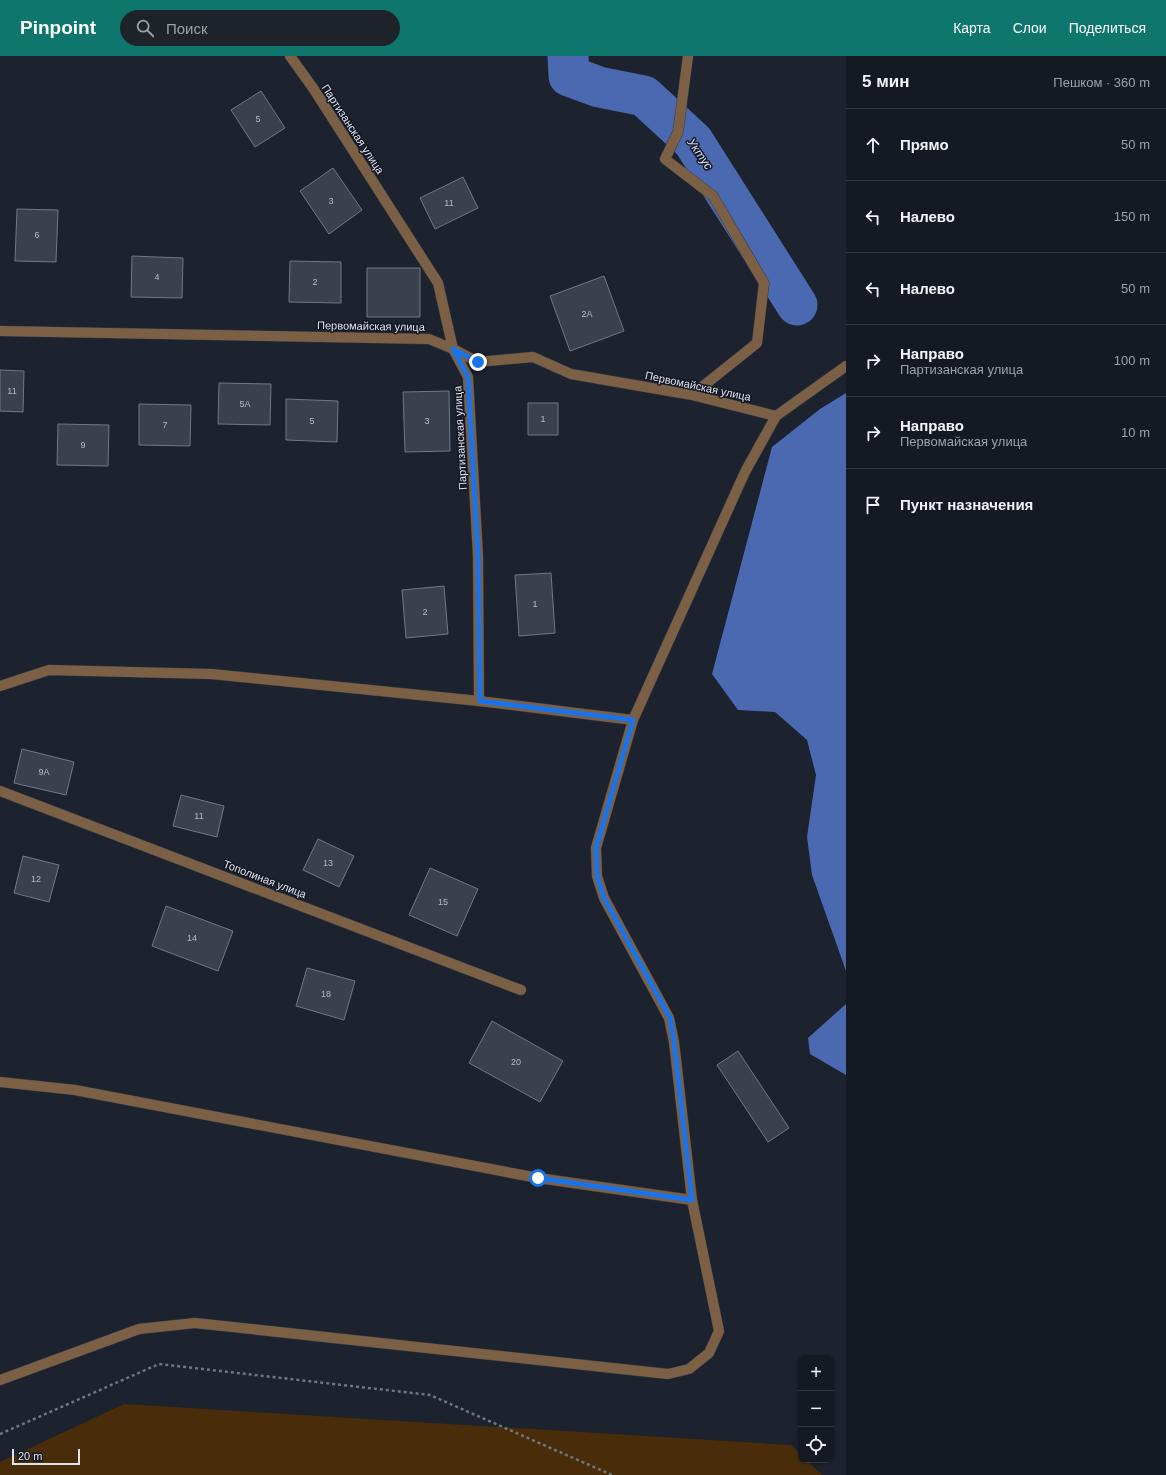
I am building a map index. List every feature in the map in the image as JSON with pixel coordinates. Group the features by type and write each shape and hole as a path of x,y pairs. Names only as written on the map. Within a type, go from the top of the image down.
{"street":[{"name":"Партизанская улица","path":"290,56 313,88 438,283 453,349 468,377 478,556 480,701"},
{"path":"688,56 678,132 665,159 713,196 764,284 757,343 692,395"},
{"name":"Первомайская улица","path":"0,331 429,339 478,362 533,357 570,374 692,395 776,416"},
{"path":"0,1380 139,1329 195,1323 668,1374 689,1369 709,1353 719,1332 692,1200 670,1018 604,898 597,876 596,848 633,720 745,472 776,416 846,366"},
{"path":"0,686 49,670 211,674 480,701 633,720"},
{"name":"Тополиная улица","path":"0,791 521,990"},
{"path":"0,1082 75,1090 538,1178 692,1200"}],"path":[{"path":"0,1434 159,1364 430,1395 612,1475"}],"shaded area":[{"path":"124,1404 791,1445 798,1452 798,1463 809,1463 822,1475 0,1475 0,1462"}],"water":[{"path":"846,393 846,971 812,875 807,837 816,775 807,740 775,712 738,710 712,674 772,447 820,409"},
{"path":"846,1004 846,1075 810,1054 808,1038"}],"building":[{"path":"261,91 285,128 255,147 231,110"},
{"path":"333,168 362,210 329,234 300,191"},
{"path":"463,177 478,208 435,229 420,198"},
{"path":"17,209 58,210 56,262 15,261"},
{"path":"132,256 183,258 182,298 131,297"},
{"path":"290,261 341,262 341,303 289,302"},
{"path":"367,268 420,268 420,317 367,317"},
{"path":"604,276 624,331 570,351 550,296"},
{"path":"0,370 24,371 23,412 0,411"},
{"path":"219,383 271,384 270,425 218,424"},
{"path":"449,391 450,451 405,452 403,392"},
{"path":"286,399 338,401 337,442 286,440"},
{"path":"528,403 558,403 558,435 528,435"},
{"path":"139,404 191,405 190,446 139,445"},
{"path":"58,424 109,425 108,466 57,465"},
{"path":"551,573 555,633 519,636 515,575"},
{"path":"444,586 448,634 406,638 402,590"},
{"path":"22,749 74,762 66,795 14,783"},
{"path":"181,795 224,806 217,837 173,826"},
{"path":"318,839 354,856 339,887 303,870"},
{"path":"23,856 59,865 49,902 14,893"},
{"path":"430,868 478,889 457,936 409,915"},
{"path":"166,906 233,931 218,971 152,946"},
{"path":"307,968 355,981 344,1020 296,1006"},
{"path":"492,1021 563,1061 540,1102 469,1063"},
{"path":"738,1051 789,1128 768,1142 717,1065"}],"waterway":[{"name":"Уктус","path":"568,56 569,76 599,87 644,96 693,141 797,305"}],"route":[{"path":"478,362 453,349 468,377 478,556 480,701 633,720 596,848 597,876 604,898 670,1018 692,1200 538,1178"}]}
